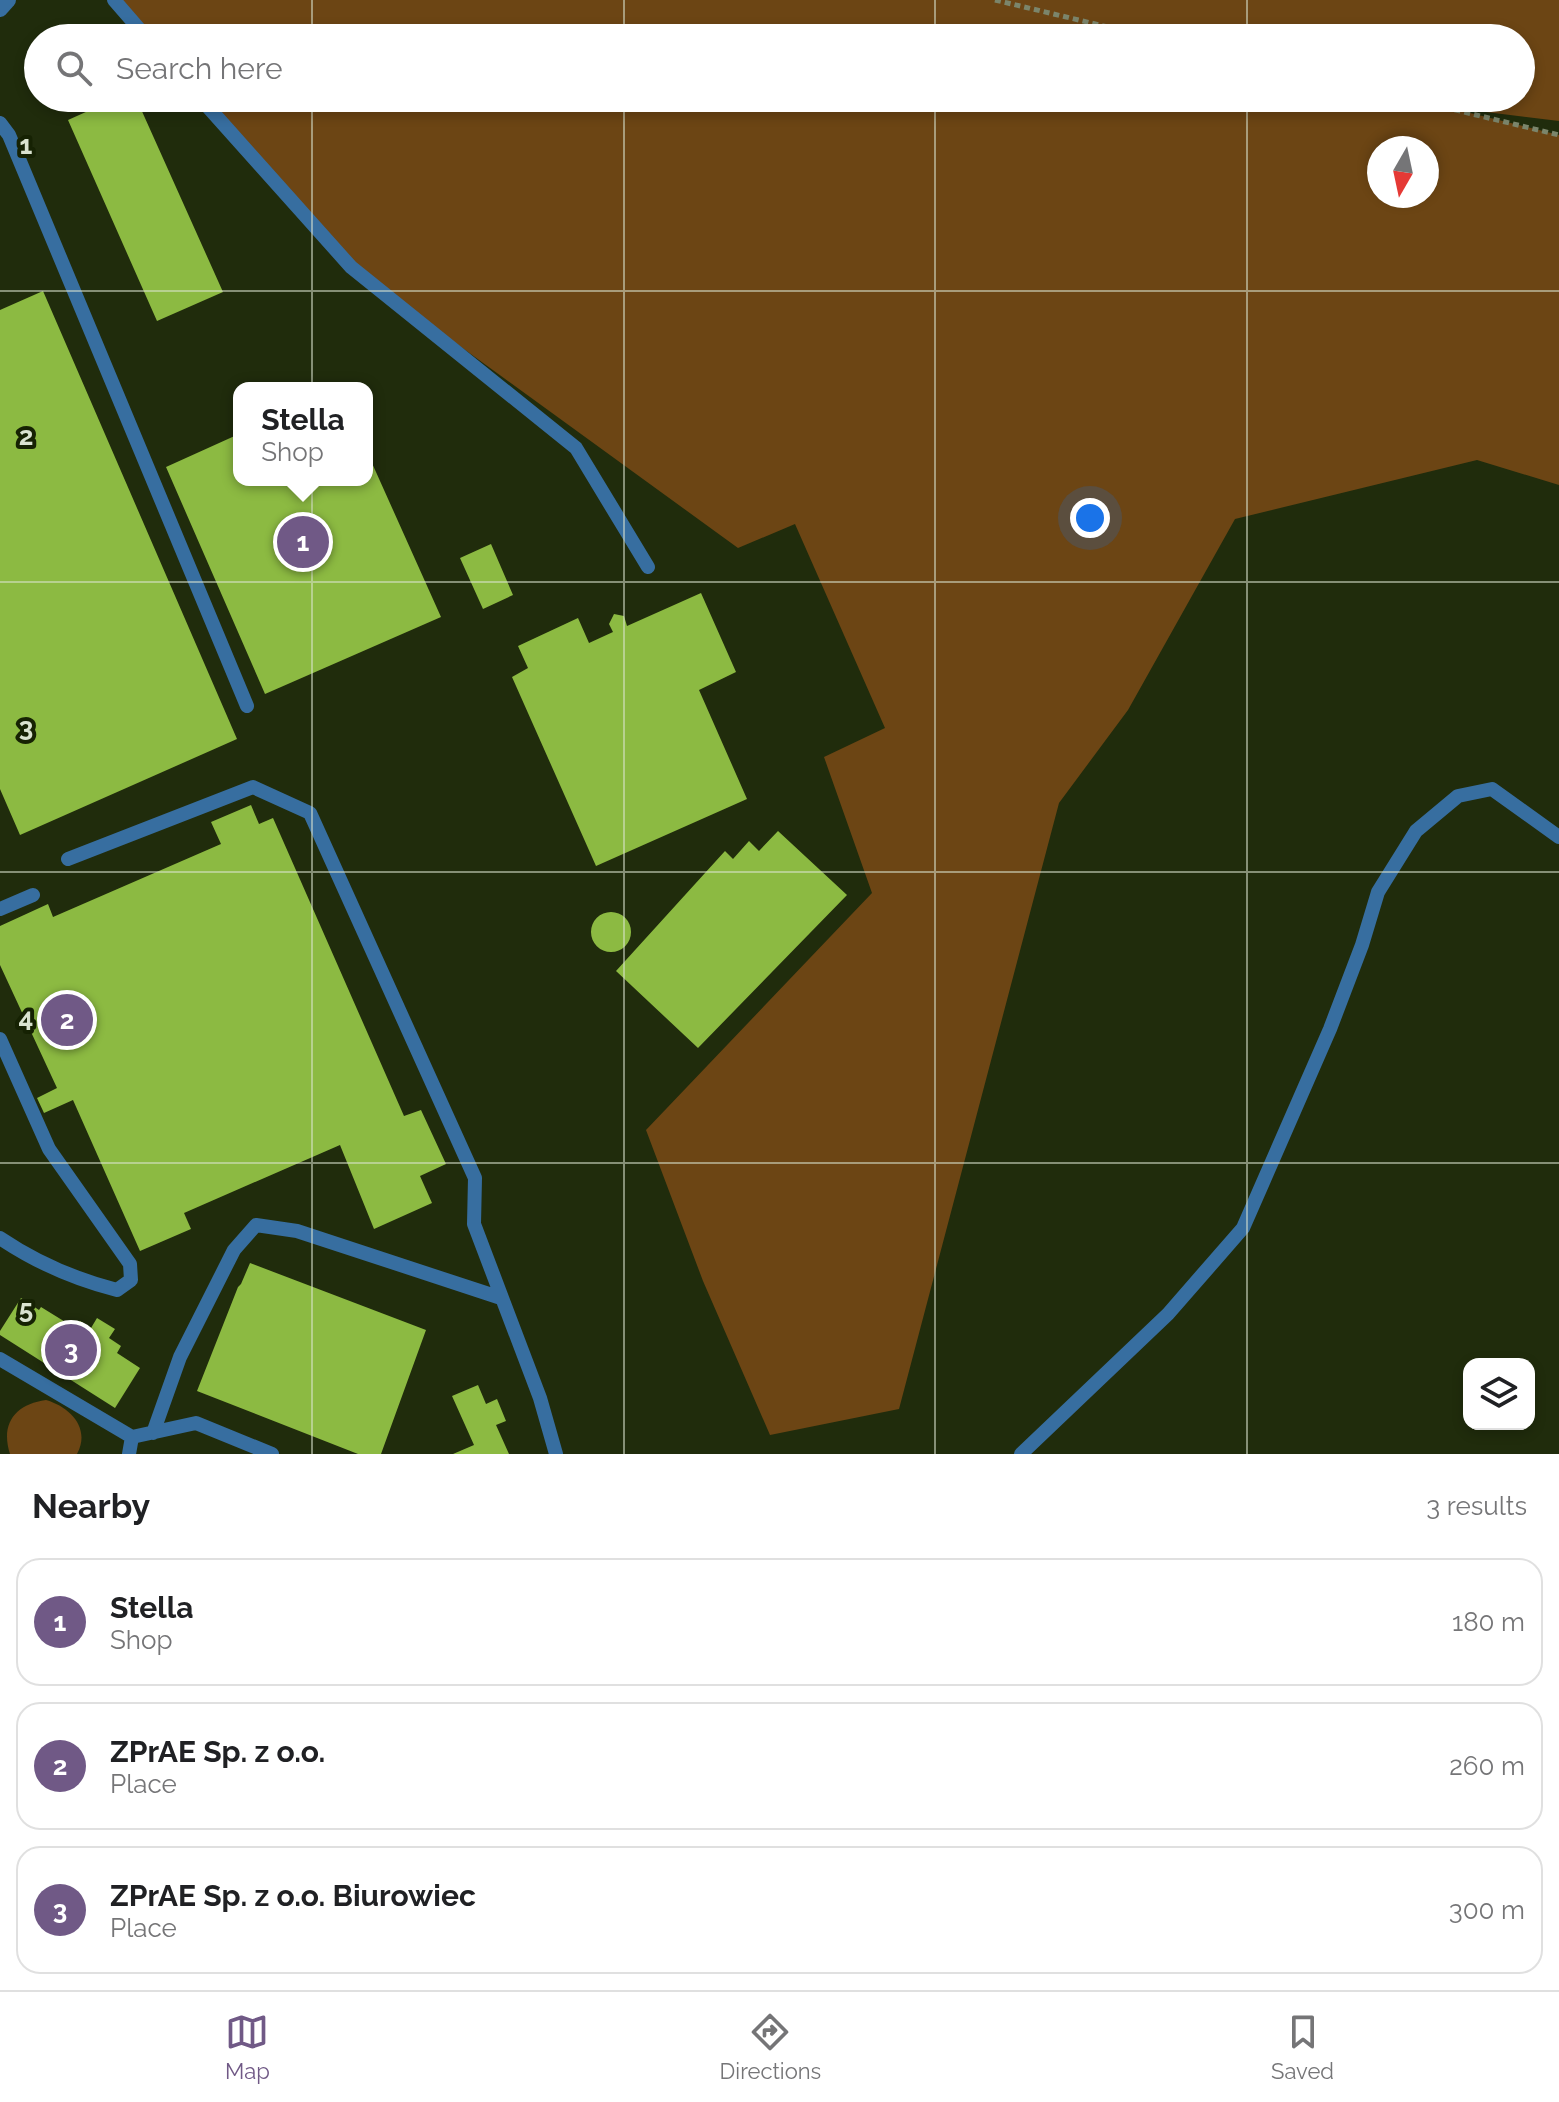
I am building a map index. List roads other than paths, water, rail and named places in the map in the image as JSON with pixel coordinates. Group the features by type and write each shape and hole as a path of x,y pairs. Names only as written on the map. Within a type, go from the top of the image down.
{"street":[{"path":"0,9 8,0"}],"lane":[{"path":"114,0 135,24"},
{"path":"213,112 351,267 576,448 648,567"},
{"path":"0,123 15,150 247,706"},
{"path":"68,859 253,787 310,813 475,1178 474,1224 540,1398 556,1454"},
{"path":"1021,1454 1168,1314 1243,1228 1330,1029 1362,945 1378,892 1416,831 1458,796 1492,789 1559,837"},
{"path":"0,909 33,895"},
{"path":"0,1039 49,1149 130,1264 131,1280 117,1290 79,1280 27,1256 0,1238"},
{"path":"153,1433 180,1357 234,1250 256,1225 297,1231 501,1298"},
{"path":"0,1359 132,1437 196,1423 272,1454"},
{"path":"129,1454 132,1437"}],"place":[{"name":"Stella","path":"303,542"},
{"name":"ZPrAE Sp. z o.o.","path":"67,1020"},
{"name":"ZPrAE Sp. z o.o. Biurowiec","path":"71,1350"}]}
